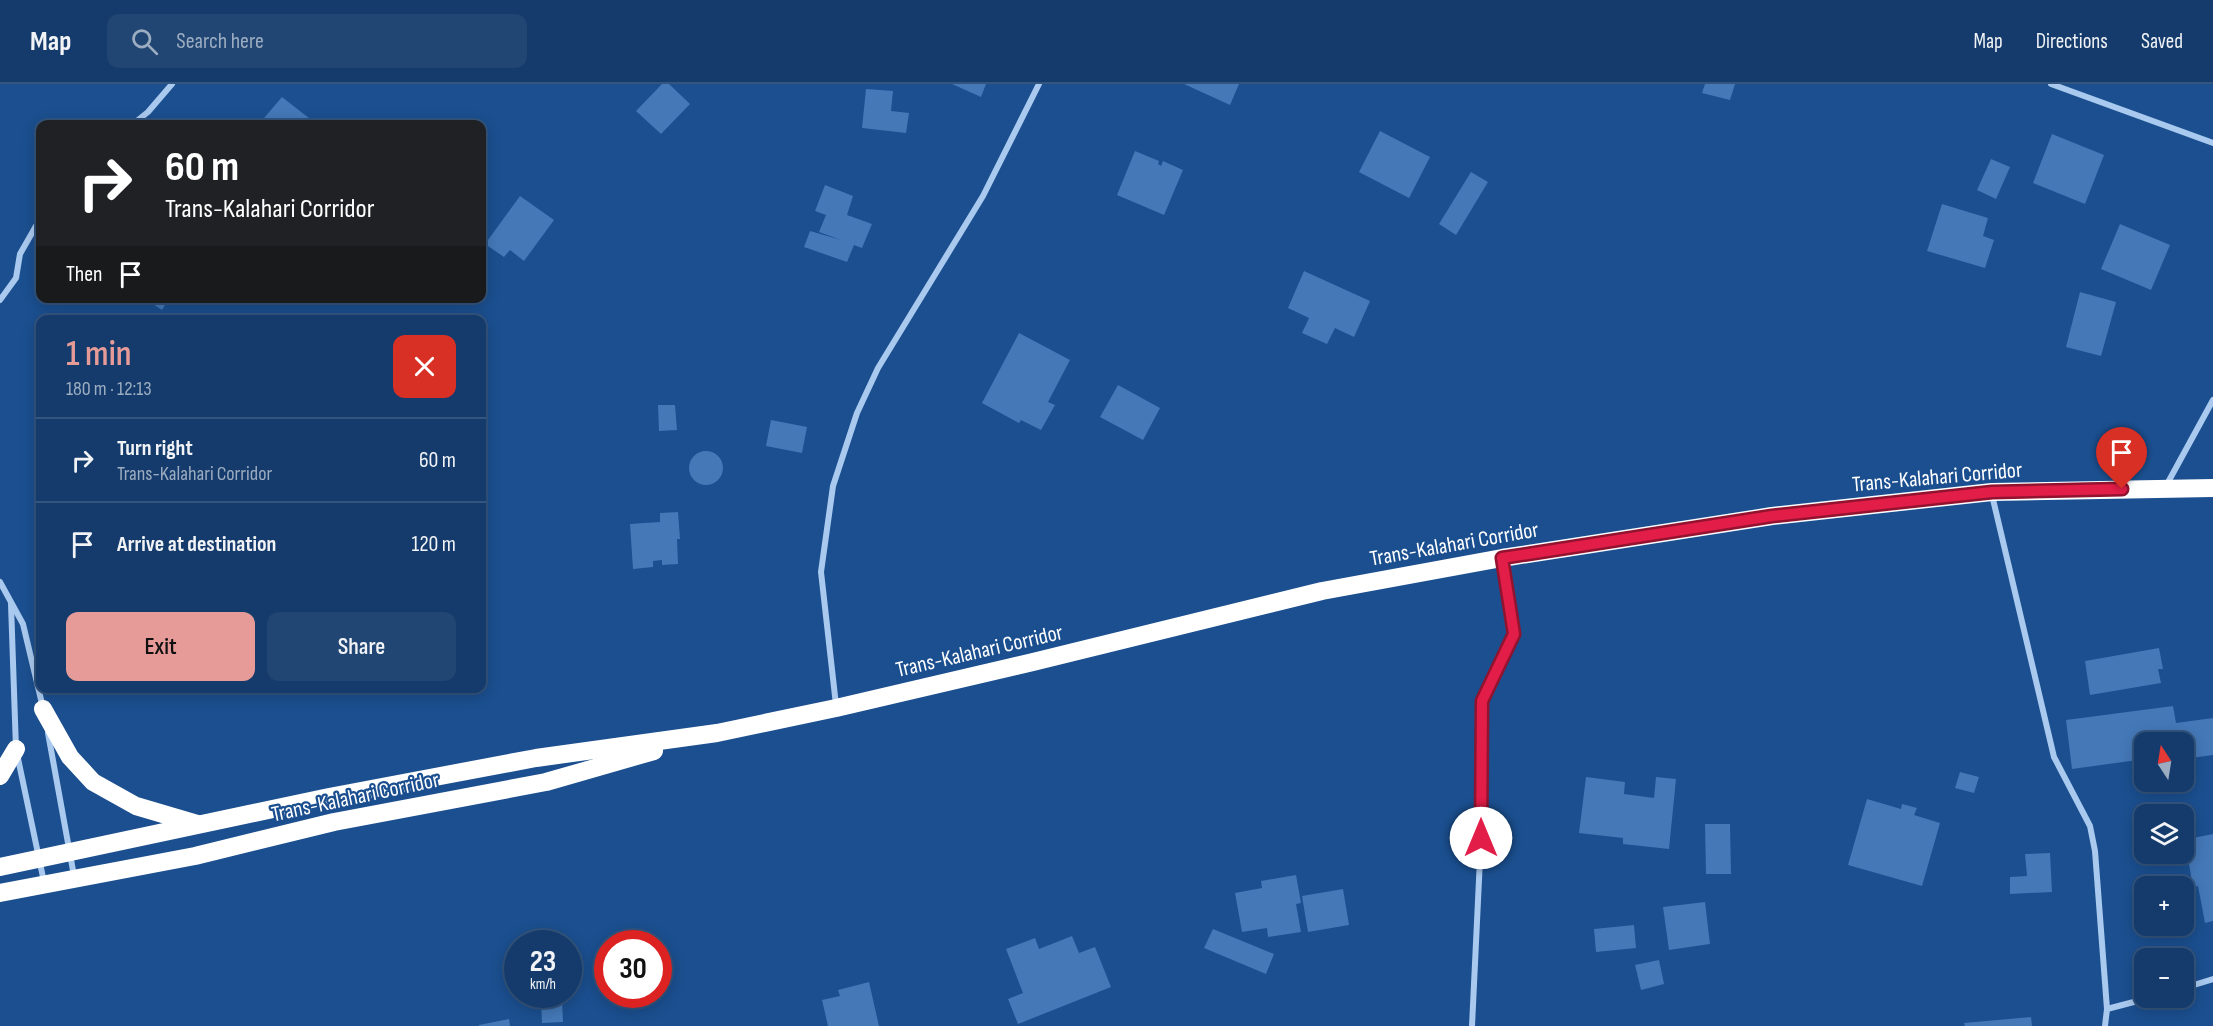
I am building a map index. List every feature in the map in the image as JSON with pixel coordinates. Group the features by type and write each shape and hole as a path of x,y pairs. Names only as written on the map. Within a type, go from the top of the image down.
{"highway":[{"name":"Trans-Kalahari Corridor","path":"0,867 329,797 536,758 717,733 836,708 1322,591 1502,558 1772,516 1992,492 2165,487 2213,488"},
{"path":"43,709 70,757 93,782 136,806 201,825"},
{"name":"Trans-Kalahari Corridor","path":"0,893 195,856 334,822 546,782 717,733"},
{"path":"0,776 16,748"}],"street":[{"path":"138,120 172,84"},
{"path":"836,708 821,572 833,486 857,412 878,368 983,196 1039,84"},
{"path":"2051,84 2213,143"},
{"path":"0,300 16,278 20,254 36,226"},
{"path":"2165,487 2213,400"},
{"path":"1992,492 2054,757 2090,826 2095,851 2107,1010 2105,1026"},
{"path":"1472,1026 1481,838 1482,701 1514,634 1502,558"},
{"path":"0,584 23,624 36,678"},
{"path":"11,601 16,748 44,885"},
{"path":"39,693 75,879"},
{"path":"2194,984 2213,979"},
{"path":"2107,1010 2134,1002"}],"building":[{"path":"662,84 669,84 690,104 661,134 636,111"},
{"path":"952,84 986,84 981,97"},
{"path":"1184,84 1239,84 1230,105"},
{"path":"1705,84 1735,84 1730,100 1702,93"},
{"path":"866,89 893,91 891,111 909,113 906,133 862,128"},
{"path":"282,97 311,120 262,120"},
{"path":"1380,131 1430,157 1409,198 1359,172"},
{"path":"2052,134 2104,155 2085,204 2033,183"},
{"path":"1135,151 1159,161 1158,164 1161,166 1163,161 1183,170 1164,215 1117,195"},
{"path":"1991,159 2010,167 1996,199 1977,190"},
{"path":"1471,172 1488,182 1456,235 1439,224"},
{"path":"825,185 853,196 847,215 872,224 862,248 854,245 847,262 804,247 810,231 841,240 819,232 826,215 815,211"},
{"path":"520,196 554,220 524,261 510,250 504,257 486,243"},
{"path":"1942,204 1988,218 1983,236 1994,240 1985,268 1927,251"},
{"path":"2120,224 2170,245 2151,290 2101,269"},
{"path":"1304,271 1370,301 1354,337 1335,328 1327,344 1302,333 1309,318 1288,308"},
{"path":"2080,292 2116,302 2101,356 2066,347"},
{"path":"152,303 166,303 162,310"},
{"path":"1019,333 1070,360 1048,402 1055,405 1041,430 1021,420 1019,423 982,403"},
{"path":"1118,385 1160,408 1143,440 1100,417"},
{"path":"658,405 675,405 677,430 659,431"},
{"path":"771,420 807,427 802,453 766,446"},
{"path":"706,451 718,456 723,468 718,480 706,485 694,480 689,468 694,456"},
{"path":"678,512 680,539 677,539 678,564 662,565 662,560 653,561 653,567 633,569 630,524 660,522 660,513"},
{"path":"2159,648 2163,669 2158,669 2161,683 2090,695 2085,661"},
{"path":"2173,706 2176,723 2213,718 2213,755 2194,758 2194,732 2134,732 2134,761 2072,769 2066,720"},
{"path":"1960,772 1979,777 1974,793 1955,788"},
{"path":"1586,777 1625,782 1624,794 1654,798 1656,777 1676,779 1669,849 1623,844 1623,838 1579,833"},
{"path":"1867,799 1901,809 1902,804 1917,808 1914,815 1940,823 1922,886 1848,865"},
{"path":"1705,824 1730,824 1731,874 1706,874"},
{"path":"2213,834 2213,921 2205,923 2198,886 2194,887 2194,876 2191,876 2189,864 2194,864 2194,838"},
{"path":"2050,853 2052,892 2010,894 2010,877 2027,876 2025,854"},
{"path":"1296,875 1301,903 1296,904 1301,932 1268,937 1267,928 1242,932 1235,893 1262,888 1261,881"},
{"path":"1343,889 1349,925 1308,932 1302,896"},
{"path":"1705,902 1710,944 1669,950 1663,907"},
{"path":"1634,925 1636,948 1596,952 1594,929"},
{"path":"1213,929 1274,954 1266,974 1204,948"},
{"path":"1072,936 1079,953 1095,947 1111,987 1018,1024 1008,999 1023,993 1006,949 1035,938 1039,949"},
{"path":"1659,960 1664,984 1641,990 1635,965"},
{"path":"869,982 879,1026 828,1026 822,1000 840,996 838,990"},
{"path":"541,1008 562,1008 563,1022 542,1023"},
{"path":"2031,1017 2032,1026 1965,1026 1964,1023"},
{"path":"509,1019 510,1026 479,1026 479,1025"}],"route":[{"path":"1481,838 1482,701 1514,634 1502,558 1772,516 1992,492 2122,489"}]}
